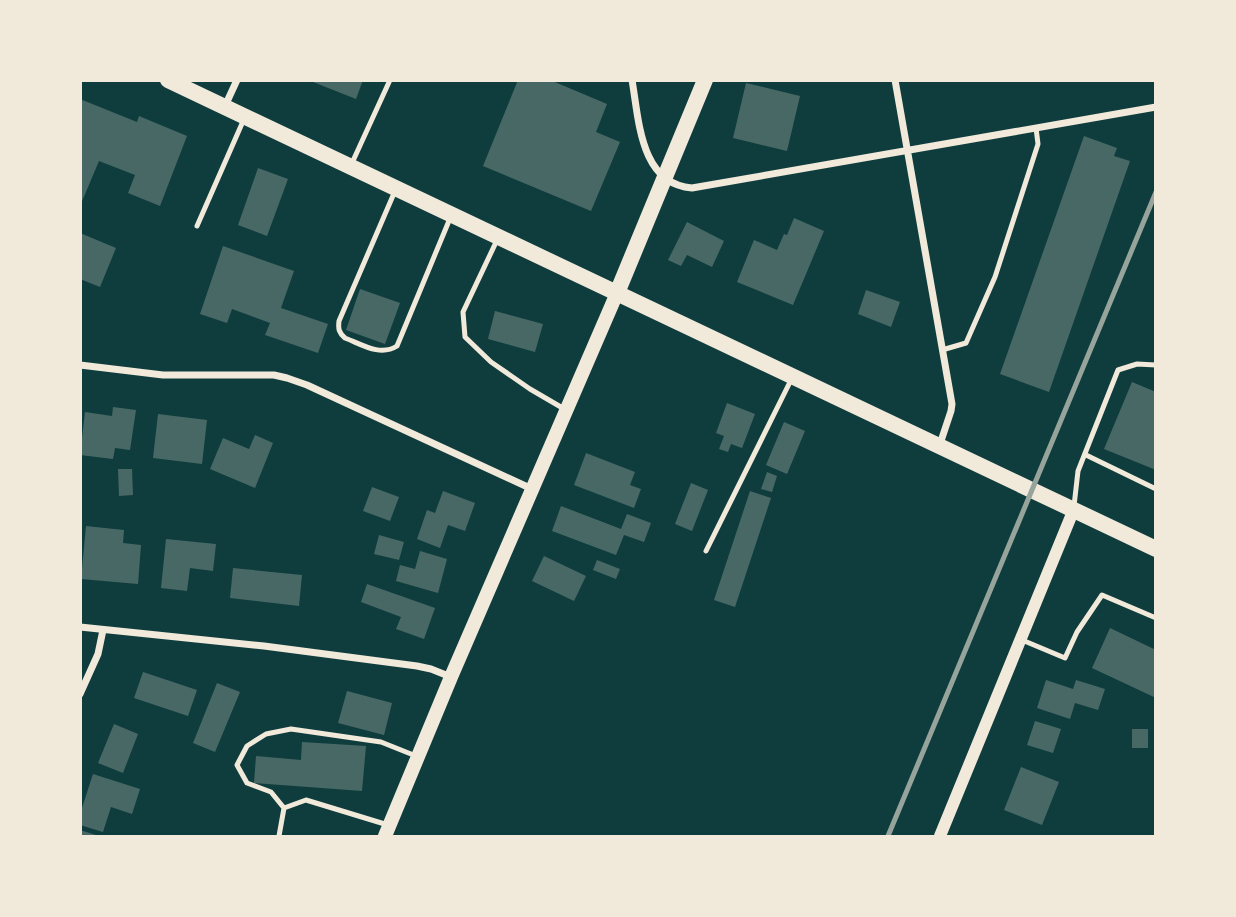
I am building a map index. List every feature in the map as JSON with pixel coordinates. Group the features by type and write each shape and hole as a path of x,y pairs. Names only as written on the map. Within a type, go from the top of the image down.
{"main road":[{"path":"168,80 1156,548"},
{"path":"387,831 705,80"}],"street":[{"path":"225,107 237,80"},
{"path":"632,80 650,162 664,178 678,186 692,188 1156,107"},
{"path":"895,80 952,404 939,447"},
{"path":"80,365 163,374 260,375 286,378 532,489"},
{"path":"940,836 1074,509"},
{"path":"80,627 264,646 405,665 430,669 451,677"},
{"path":"80,694 97,653 103,630"}],"lane":[{"path":"350,167 390,80"},
{"path":"198,226 245,116"},
{"path":"942,350 966,343 995,277 1038,144 1036,128"},
{"path":"397,188 339,321 338,329 345,338 379,351 397,346 452,215"},
{"path":"498,237 463,312 465,337 491,362 566,410"},
{"path":"1074,509 1077,471 1086,455 1094,427 1118,370 1137,364 1156,365"},
{"path":"706,551 793,377"},
{"path":"1086,455 1156,489"},
{"path":"1020,639 1065,658 1077,632 1102,595 1156,618"},
{"path":"279,836 284,808 271,792 247,783 237,765 247,746 266,734 291,729 369,740 382,742 418,756"},
{"path":"284,808 306,800 387,831"}],"building":[{"path":"308,80 363,80 356,99"},
{"path":"518,80 550,80 607,104 596,132 620,142 591,211 483,166"},
{"path":"746,83 800,96 787,151 733,138"},
{"path":"80,99 137,122 139,116 187,136 160,206 128,193 135,175 99,161 80,206"},
{"path":"1084,136 1117,148 1114,156 1130,161 1049,392 1000,374"},
{"path":"258,168 288,179 267,236 238,225"},
{"path":"794,218 824,231 793,305 737,282 754,240 777,250"},
{"path":"687,222 724,241 712,267 687,255 681,266 668,260"},
{"path":"80,233 116,248 100,287 80,279"},
{"path":"223,246 294,271 281,308 328,324 318,353 265,335 270,323 232,309 227,323 200,314"},
{"path":"360,289 400,303 385,344 346,330"},
{"path":"866,290 900,302 891,327 858,314"},
{"path":"495,311 543,324 535,352 488,339"},
{"path":"1132,382 1156,392 1156,470 1104,449"},
{"path":"727,403 755,414 742,448 731,444 728,452 719,449 724,436 716,433"},
{"path":"113,407 136,410 130,450 115,448 113,459 80,455 85,412 112,416"},
{"path":"158,414 207,420 202,464 153,458"},
{"path":"784,422 805,431 787,474 766,465"},
{"path":"255,435 273,443 255,488 210,469 223,438 249,449"},
{"path":"586,453 635,472 630,485 641,489 634,508 574,485"},
{"path":"118,469 132,469 133,495 119,496"},
{"path":"767,472 777,476 772,492 761,489"},
{"path":"691,483 708,490 692,531 675,524"},
{"path":"372,487 399,497 390,521 363,511"},
{"path":"443,491 475,503 465,531 448,525 440,548 417,539 427,510 435,513"},
{"path":"750,491 771,498 735,607 714,600"},
{"path":"561,506 621,529 627,514 651,523 644,542 624,535 616,555 552,531"},
{"path":"86,526 124,530 123,543 141,545 138,584 81,579"},
{"path":"379,535 404,542 399,560 374,554"},
{"path":"166,539 216,544 213,571 190,568 187,591 161,588"},
{"path":"420,551 447,559 438,593 396,581 400,565 415,569"},
{"path":"544,556 586,576 574,601 532,581"},
{"path":"597,560 620,569 616,579 593,570"},
{"path":"233,568 302,575 299,606 230,598"},
{"path":"367,584 435,608 424,639 396,629 401,617 361,602"},
{"path":"1110,628 1156,650 1156,698 1092,668"},
{"path":"143,672 197,690 188,716 134,698"},
{"path":"1046,680 1073,689 1076,680 1105,689 1098,710 1075,703 1070,719 1037,708"},
{"path":"217,683 240,692 215,752 193,743"},
{"path":"347,691 392,703 384,735 338,723"},
{"path":"1035,721 1061,729 1053,753 1027,745"},
{"path":"114,724 138,734 123,773 98,763"},
{"path":"1132,729 1148,729 1148,748 1132,748"},
{"path":"302,742 366,746 362,791 254,783 256,756 301,760"},
{"path":"1021,767 1059,782 1042,825 1004,810"},
{"path":"93,774 140,789 132,814 111,807 103,832 80,825 80,814"},
{"path":"80,830 99,836 80,836"}],"railway":[{"path":"888,836 1156,192"}]}
